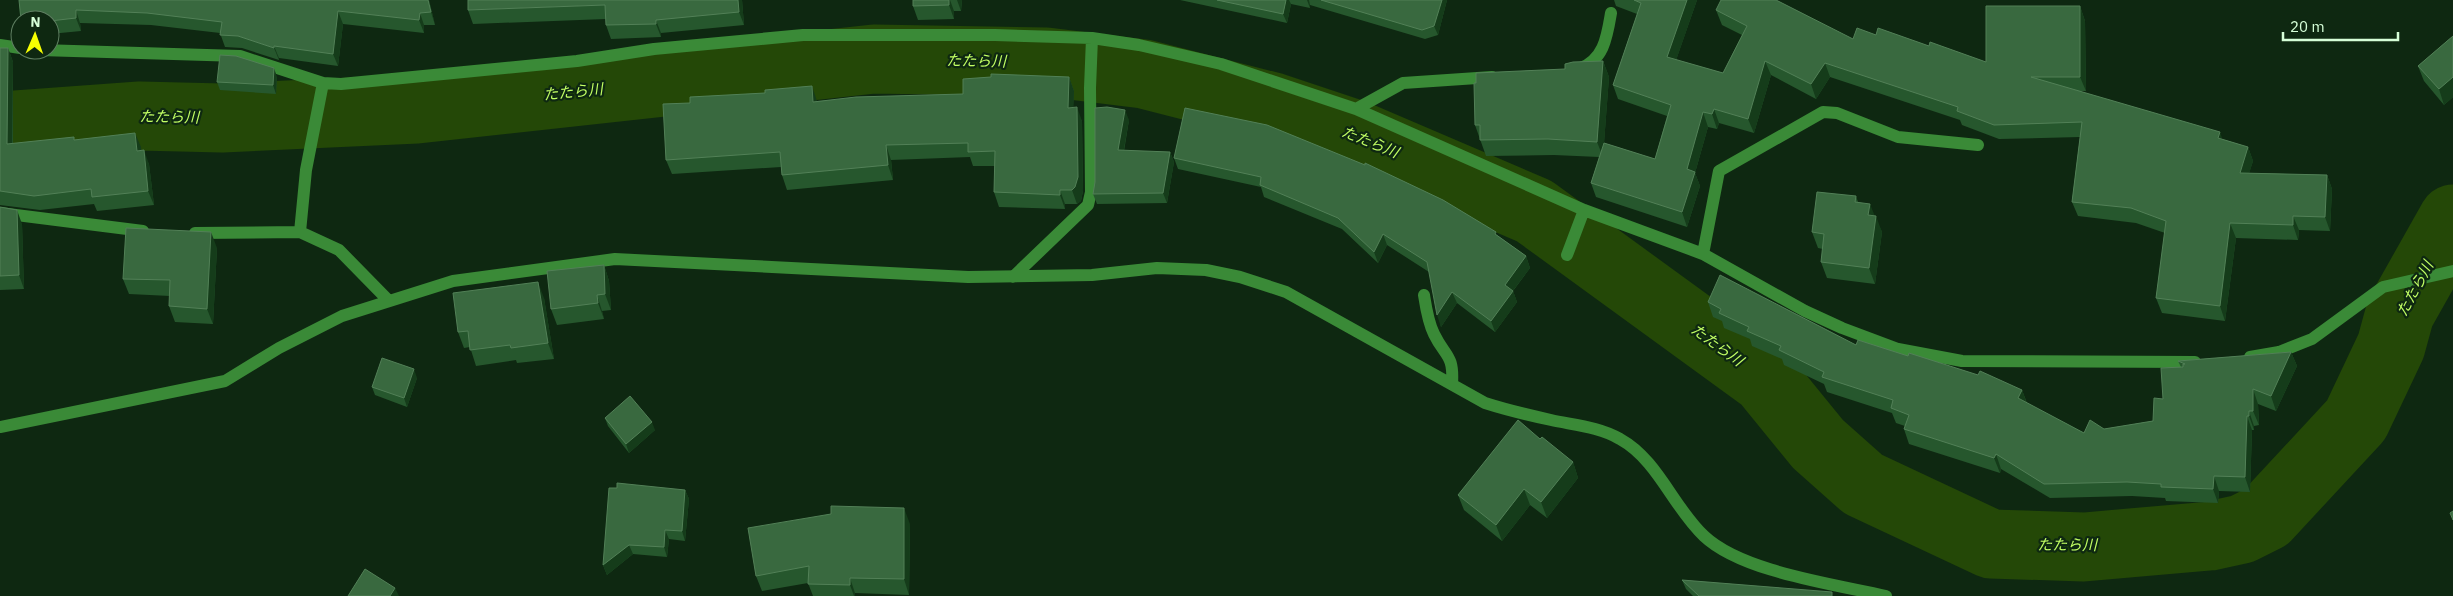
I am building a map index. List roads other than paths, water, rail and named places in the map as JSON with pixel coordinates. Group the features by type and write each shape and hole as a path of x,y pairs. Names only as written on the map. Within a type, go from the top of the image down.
{"street":[{"path":"1569,72 1587,66 1599,56 1606,40 1611,13"},
{"path":"60,51 240,56 323,87 577,61 654,49 803,35 995,35 1139,45 1213,62 1356,109 1583,215 1703,254 1805,311 1842,328 1898,349 1962,361 2210,362"},
{"path":"1013,276 1088,205 1091,192 1091,43"},
{"path":"1356,109 1403,84 1501,77"},
{"path":"300,232 312,140 323,87"},
{"path":"1703,254 1719,171 1823,112 1837,113 1898,137 1978,145"},
{"path":"0,214 152,232"},
{"path":"1567,255 1583,215"},
{"path":"179,232 300,232 339,250 388,300"},
{"path":"0,427 225,381 278,348 342,316 453,281 616,260 968,277 1092,275 1157,268 1206,270 1286,292 1485,403 1516,413 1596,429 1620,439 1644,457 1704,536 1732,555 1766,568 1886,596"},
{"path":"2235,359 2279,352 2312,339 2383,287 2453,271"},
{"path":"1424,295 1434,335 1451,362 1452,384"}],"waterway":[{"name":"たたら川","path":"0,126 140,116 222,118 417,109 874,59 1046,62 1144,74 1273,107 1354,134 1534,211 1765,379 1818,444 1863,484 1991,544 2084,547 2210,536 2242,529 2266,517 2356,420 2391,346 2400,313 2453,219"}]}
